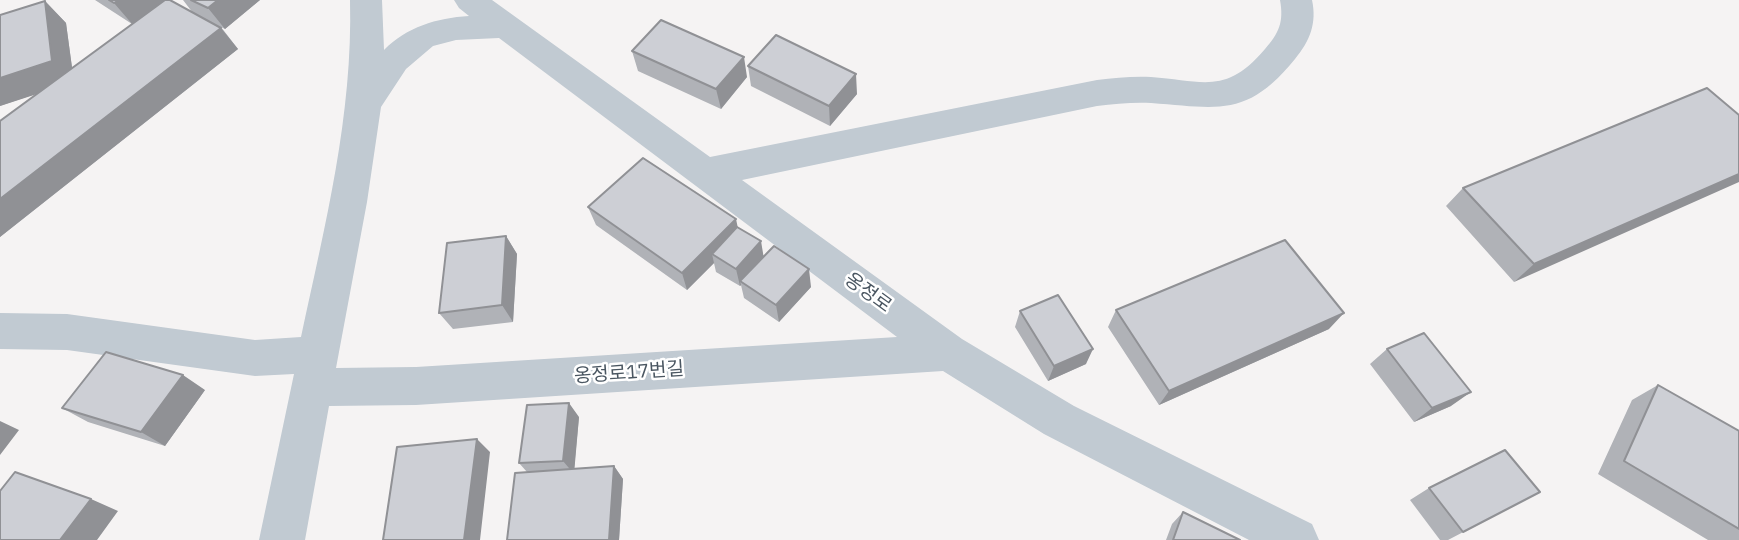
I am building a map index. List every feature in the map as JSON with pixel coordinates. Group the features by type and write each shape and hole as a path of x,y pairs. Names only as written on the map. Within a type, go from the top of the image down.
{"street":[{"path":"282,540 351,189 364,105 368,33 366,0"},
{"name":"옹정로","path":"470,0 948,352 1059,419 1296,540"},
{"path":"704,173 1097,93 1125,90 1209,96 1227,93 1245,86 1259,76 1294,38 1299,27 1296,0"},
{"path":"364,105 387,65 404,47 428,33 454,27 506,26"},
{"name":"옹정로17번길","path":"0,331 67,332 255,358 315,371 416,386 948,352"}],"building":[{"path":"165,0 170,0 221,28 0,199 0,121"},
{"path":"191,0 218,0 208,8"},
{"path":"45,1 52,61 0,78 0,15"},
{"path":"661,20 744,57 716,89 632,51"},
{"path":"776,35 856,74 829,106 748,66"},
{"path":"1707,88 1739,115 1739,174 1534,264 1463,188"},
{"path":"643,158 736,219 682,273 588,207"},
{"path":"737,227 761,241 736,269 712,254"},
{"path":"506,236 502,305 439,313 447,243"},
{"path":"1285,240 1344,313 1169,391 1116,310"},
{"path":"774,246 809,269 776,305 740,281"},
{"path":"1058,295 1093,349 1054,366 1020,311"},
{"path":"1424,333 1471,392 1432,408 1387,349"},
{"path":"106,352 183,375 141,432 62,408"},
{"path":"1658,385 1739,431 1739,529 1624,461"},
{"path":"569,403 563,461 519,463 527,405"},
{"path":"477,439 464,540 383,540 397,447"},
{"path":"1505,450 1540,492 1463,532 1429,488"},
{"path":"614,466 609,540 507,540 515,473"},
{"path":"15,472 91,499 60,540 0,540 0,491"},
{"path":"1183,512 1240,540 1173,540"}]}
